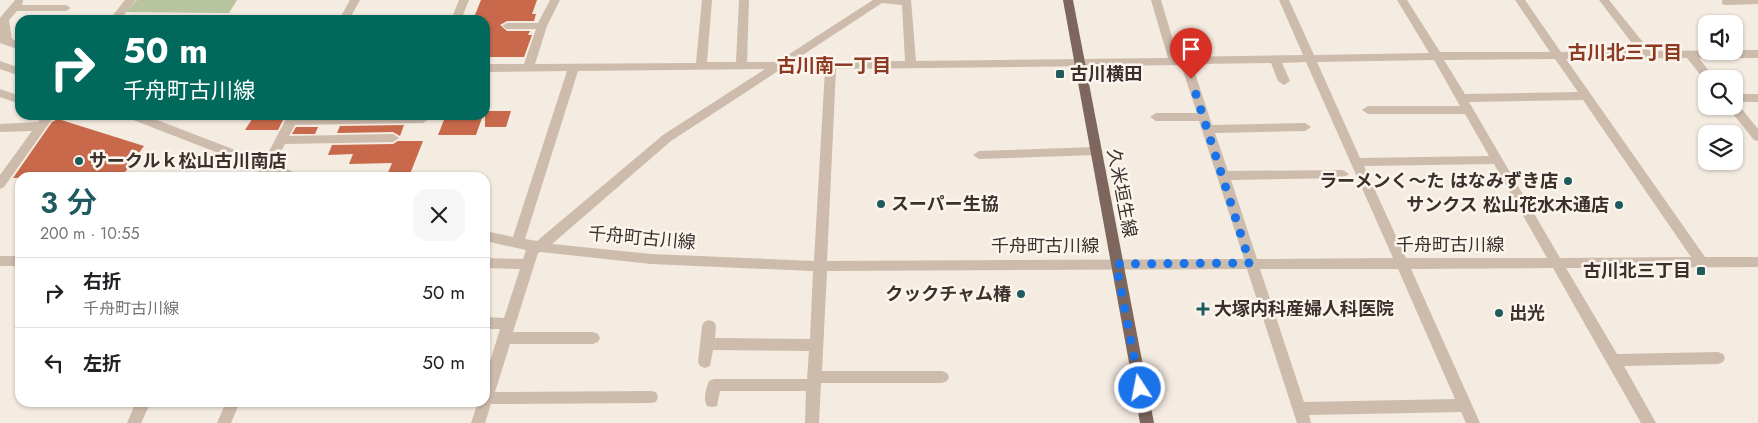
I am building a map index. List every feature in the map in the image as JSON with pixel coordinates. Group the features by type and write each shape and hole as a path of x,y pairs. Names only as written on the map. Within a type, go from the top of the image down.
{"main road":[{"name":"久米垣生線","path":"1068,0 1147,423"}],"street":[{"path":"118,15 131,0"},
{"path":"347,15 355,0"},
{"path":"458,15 464,0"},
{"path":"528,68 542,26 555,0"},
{"path":"701,66 707,0"},
{"path":"741,66 744,0"},
{"path":"490,377 509,324 527,264 536,248 666,138 881,0 908,2 911,65"},
{"path":"1156,0 1205,123 1304,423"},
{"path":"1284,0 1473,423"},
{"path":"1402,0 1462,98 1496,160 1650,423"},
{"path":"1520,0 1702,263"},
{"path":"1604,0 1647,55"},
{"path":"1726,2 1758,1"},
{"path":"4,40 4,20 11,9 66,8"},
{"path":"507,26 542,26"},
{"path":"1690,54 1703,70"},
{"path":"490,68 911,65 1275,58 1758,54"},
{"path":"1275,58 1284,81"},
{"path":"0,65 15,70"},
{"path":"812,423 831,65"},
{"path":"517,244 574,68"},
{"path":"0,93 15,98"},
{"path":"1462,98 1585,96"},
{"path":"1743,98 1758,98"},
{"path":"1368,110 1468,110"},
{"path":"1740,115 1757,135"},
{"path":"1156,117 1205,123 1305,127"},
{"path":"0,184 46,120"},
{"path":"145,120 282,172"},
{"path":"264,172 291,120"},
{"path":"1,128 42,126"},
{"path":"280,140 394,138"},
{"path":"979,155 1095,150"},
{"path":"1356,162 1496,160"},
{"path":"1222,176 1329,180 1343,174"},
{"name":"千舟町古川線","path":"490,237 536,248 676,262 819,266 1758,262"},
{"path":"0,261 15,261"},
{"path":"490,264 527,264"},
{"path":"490,323 509,324"},
{"path":"705,362 709,326"},
{"path":"504,338 593,338"},
{"path":"707,344 816,344"},
{"path":"1613,360 1718,358"},
{"path":"712,401 714,385 942,377"},
{"path":"490,401 651,397"},
{"path":"1299,409 1465,405"},
{"path":"134,423 142,407"},
{"path":"224,423 231,407"},
{"path":"478,423 483,407"}],"green space":[{"path":"137,0 237,0 229,13 126,12"}],"building":[{"path":"481,0 537,0 532,14 536,14 534,21 507,21 500,25 507,31 530,31 528,35 532,35 524,57 490,57 490,15 475,15"},
{"path":"490,111 511,111 506,127 485,127 485,120 490,120"},
{"name":"サークルｋ松山古川南店","path":"61,120 144,146 125,172 17,172 52,122"},
{"path":"251,120 283,120 278,130 245,130"},
{"path":"444,120 481,120 476,135 438,135"},
{"path":"404,125 400,136 393,132 337,133 340,126"},
{"path":"296,127 318,127 315,134 292,134"},
{"path":"398,141 423,141 411,172 388,172 392,163 349,164 353,154 328,155 332,145 393,144"}],"place":[{"name":"古川横田","path":"1060,74"},
{"name":"サークルｋ松山古川南店","path":"79,161"},
{"name":"ラーメンく～た はなみずき店","path":"1568,181"},
{"name":"スーパー生協","path":"881,204"},
{"name":"サンクス 松山花水木通店","path":"1619,205"},
{"name":"古川北三丁目","path":"1701,271"},
{"name":"クックチャム椿","path":"1021,294"},
{"name":"大塚内科産婦人科医院","path":"1203,309"},
{"name":"出光","path":"1499,313"}],"district":[{"name":"古川北三丁目","path":"1625,52"},
{"name":"古川南一丁目","path":"834,65"}],"route":[{"path":"1140,388 1116,264 1250,263 1191,79"}]}
